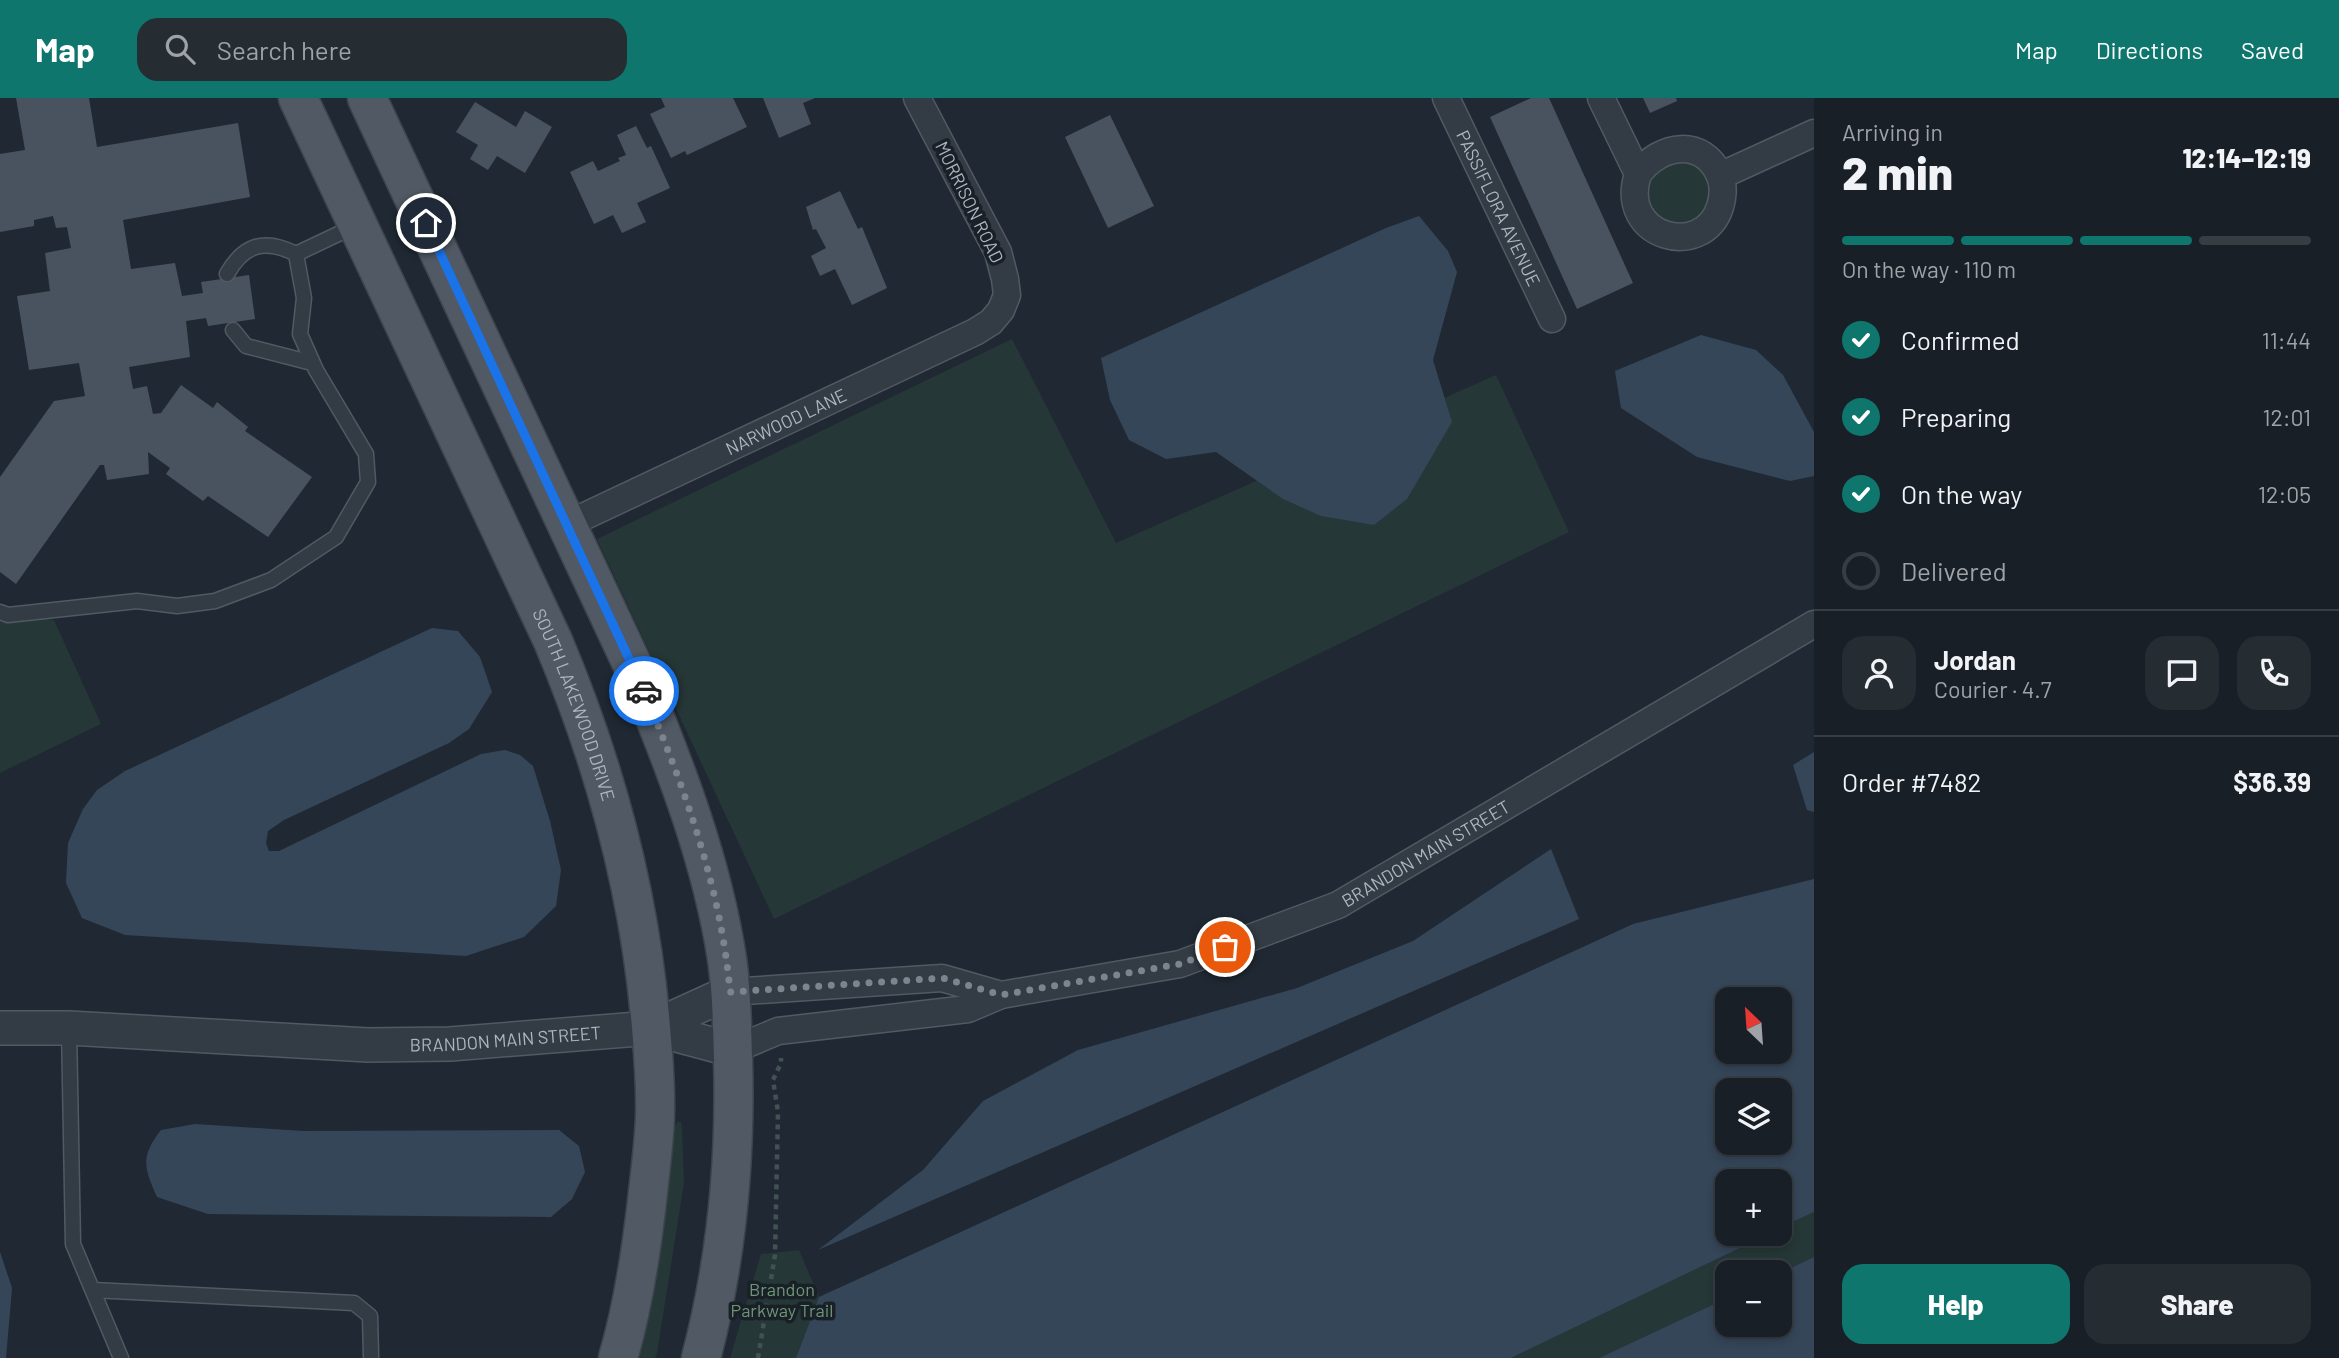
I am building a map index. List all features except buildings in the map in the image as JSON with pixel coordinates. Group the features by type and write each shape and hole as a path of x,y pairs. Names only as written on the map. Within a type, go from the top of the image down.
{"main road":[{"name":"SOUTH LAKEWOOD DRIVE","path":"298,98 538,609 581,707 622,844 639,920 651,1028 655,1119 636,1280 618,1358"},
{"path":"367,98 640,681 669,751 697,833 715,900 727,960 730,992 735,1114 729,1210 718,1284 701,1358"}],"street":[{"name":"MORRISON ROAD","path":"917,98 998,252 1007,295 1001,310"},
{"name":"PASSIFLORA AVENUE","path":"1446,98 1552,319"},
{"path":"1601,98 1638,174"},
{"path":"1720,176 1814,133"},
{"path":"1684,149 1705,158 1720,176 1723,188 1718,215 1698,233 1686,237 1671,237 1658,232 1645,223 1637,211 1634,186 1638,174 1658,153 1684,149"},
{"name":"NARWOOD LANE","path":"566,524 975,332 991,322 1001,310"},
{"name":"BRANDON MAIN STREET","path":"733,1050 778,1031 968,1009 1001,995 1180,964 1338,905 1814,624"},
{"name":"BRANDON MAIN STREET","path":"0,1028 69,1028 368,1045 450,1044 651,1028 730,992 943,978 1001,995"},
{"path":"651,1028 733,1050"}],"lane":[{"path":"296,254 357,225"},
{"path":"227,274 237,257 252,248 277,244 296,254"},
{"path":"0,612 8,615 137,601 177,606 215,601 271,580 336,537 368,482 366,454 312,363 300,334 304,298 296,254"},
{"path":"233,330 246,346 312,363"},
{"path":"69,1028 73,1244 121,1358"},
{"path":"93,1290 354,1303 370,1316 371,1356"}],"path":[{"path":"758,1358 775,1255 778,1112 773,1080 781,1063 780,1052"}],"green space":[{"path":"1695,152 1722,202 1671,237 1635,185 1638,174"},
{"path":"1012,339 1116,543 1496,375 1569,532 774,919 597,539"},
{"path":"0,613 54,620 101,724 0,773"},
{"path":"677,1122 681,1122 682,1129 684,1183 657,1353 655,1358 639,1358 660,1250 674,1128"},
{"path":"1814,1212 1814,1257 1792,1267 1792,1260 1715,1260 1715,1304 1599,1358 1511,1358 1744,1246 1792,1246 1792,1222"},
{"name":"Brandon Parkway Trail","path":"799,1250 819,1297 796,1358 730,1358 761,1254"}],"water":[{"path":"1419,216 1448,251 1457,272 1433,360 1452,422 1407,499 1374,525 1321,516 1283,499 1216,452 1166,459 1129,440 1110,400 1101,358 1386,228"},
{"path":"1701,335 1756,350 1783,375 1814,432 1814,476 1790,481 1697,457 1621,408 1615,371"},
{"path":"432,628 458,631 480,657 492,692 469,729 449,743 284,820 268,831 266,843 269,851 279,851 481,754 505,750 520,755 533,766 550,821 561,870 556,906 524,937 466,956 125,935 82,918 66,883 68,843 83,809 97,790 125,771"},
{"path":"1814,752 1814,812 1807,810 1793,765"},
{"path":"1551,849 1579,919 818,1250 923,1170 983,1101 1078,1050 1297,988 1413,941"},
{"path":"1814,879 1814,1212 1792,1222 1792,1169 1715,1169 1715,1246 1744,1246 1511,1358 796,1358 819,1297 1633,924"},
{"path":"195,1124 303,1131 559,1130 579,1146 585,1172 572,1199 551,1217 208,1214 157,1197 147,1170 147,1155 161,1130"},
{"path":"0,1252 12,1288 6,1358 0,1358"},
{"path":"1814,1257 1814,1358 1599,1358 1715,1304 1715,1337 1792,1337 1792,1267"}],"way so far":[{"path":"644,691 669,751 697,833 719,918 730,992 943,978 1001,995 1180,964 1225,947"}],"route":[{"path":"426,223 644,691"}]}
